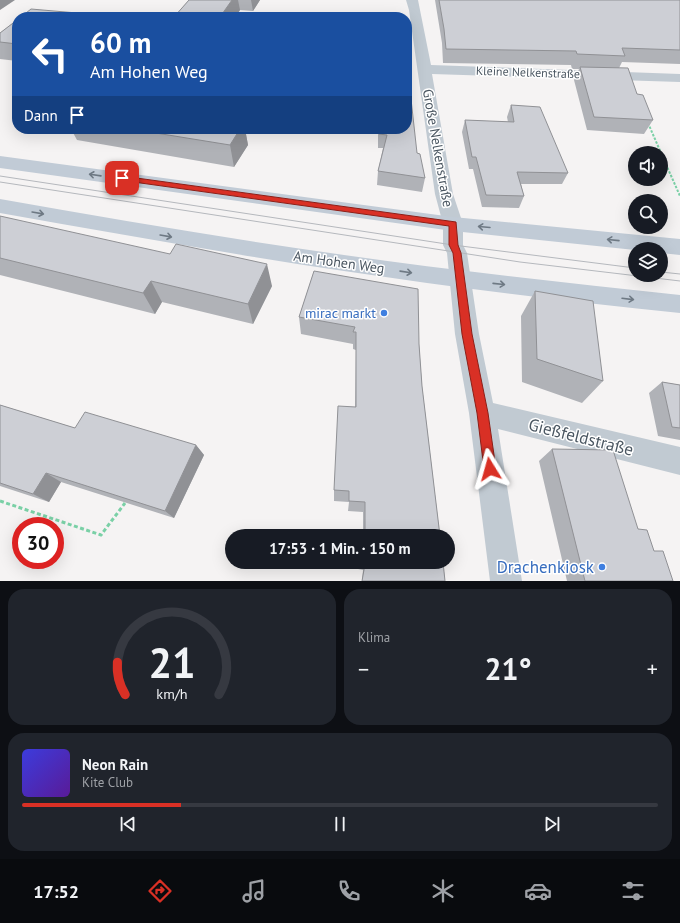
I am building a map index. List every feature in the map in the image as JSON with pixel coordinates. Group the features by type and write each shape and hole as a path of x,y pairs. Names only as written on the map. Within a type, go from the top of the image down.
{"main road":[{"path":"0,162 453,224 680,247"},
{"name":"Am Hohen Weg","path":"0,206 184,239 460,279 680,304"}],"street":[{"name":"Große Nelkenstraße","path":"412,0 415,10 444,194 453,224 453,245 457,253 467,334 482,413 506,581"},
{"name":"Kleine Nelkenstraße","path":"424,69 680,78"},
{"name":"Gießfeldstraße","path":"482,413 680,461"}],"path":[{"path":"645,118 658,146"},
{"path":"668,169 680,196"},
{"path":"0,501 100,535 125,503"}],"building":[{"path":"189,0 232,0 224,12 178,12"},
{"path":"439,0 680,0 680,50 622,48 625,56 577,54 576,51 446,49"},
{"path":"31,9 66,12 27,12"},
{"path":"12,24 12,43 0,42 0,33"},
{"path":"580,67 628,68 637,94 643,95 653,120 594,117"},
{"path":"511,105 540,107 568,173 517,172 524,196 486,195 476,157 472,157 465,120 514,122"},
{"path":"412,108 417,153 420,154 425,178 378,171 387,135 379,134 412,134"},
{"path":"162,134 237,134 230,145"},
{"path":"0,216 170,254 176,244 267,264 248,304 151,281 143,293 0,258"},
{"path":"314,271 418,289 419,344 422,386 439,529 365,529 365,502 349,501 349,491 334,490 338,406 356,407 356,332 353,332 355,327 299,317"},
{"path":"535,291 593,301 603,381 537,359"},
{"path":"662,382 680,385 680,428 672,427"},
{"path":"0,405 75,428 85,412 196,445 165,511 46,473 33,494 0,483"},
{"path":"552,449 613,450 638,529 647,530 654,551 663,551 673,581 585,581"},
{"path":"364,569 444,569 445,581 362,581"}],"tram line":[{"path":"0,176 453,245 628,267"},
{"path":"0,182 520,262 680,281"},
{"path":"668,273 680,274"}],"place":[{"name":"mirac markt","path":"384,313"},
{"name":"Drachenkiosk","path":"602,567"}],"route":[{"path":"122,178 453,224 453,245 457,253 467,334 482,413 490,469"}]}
